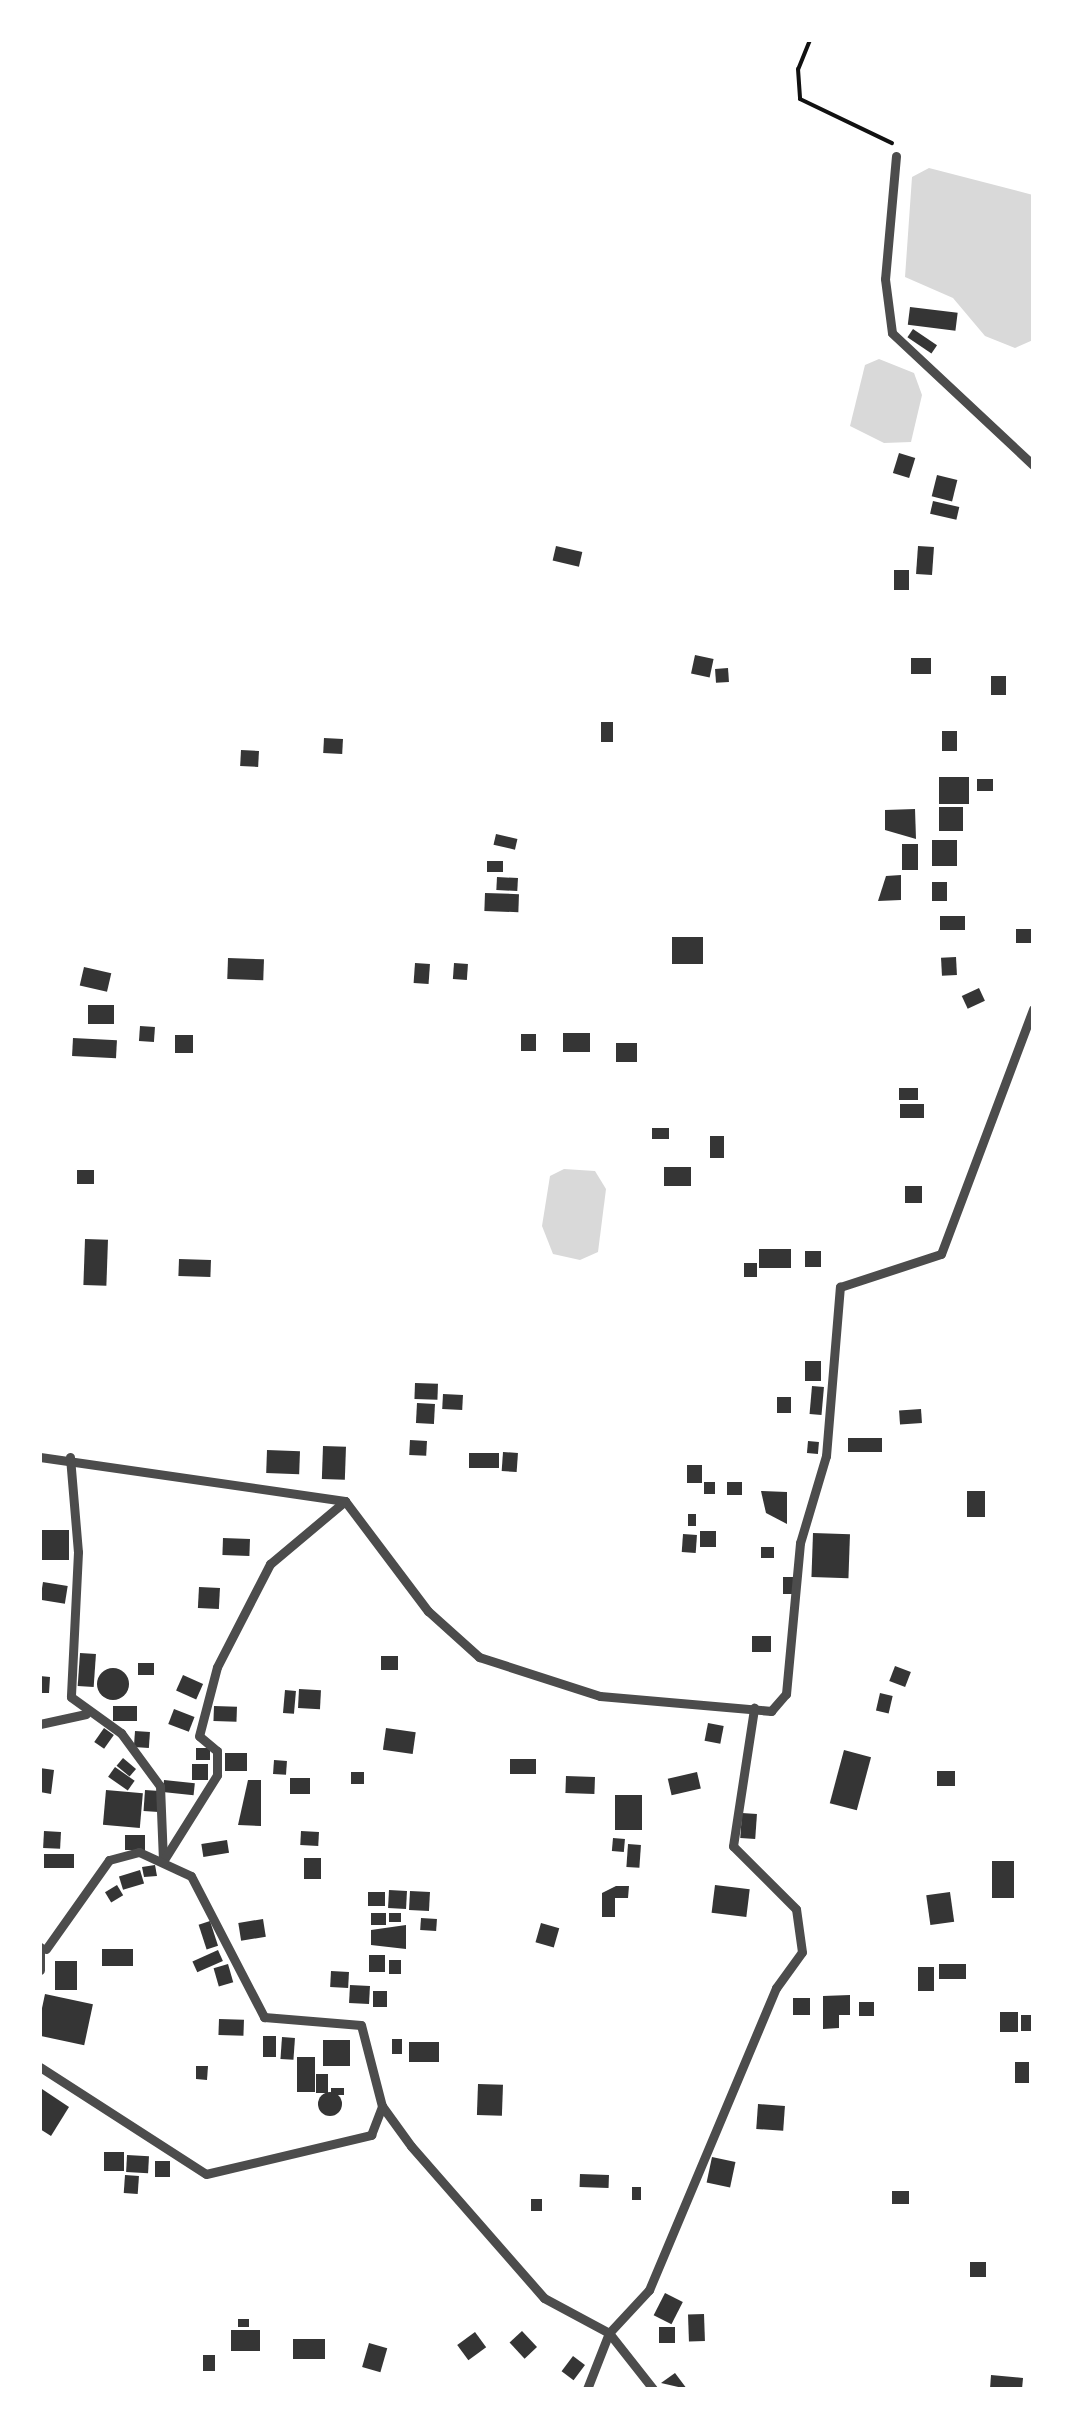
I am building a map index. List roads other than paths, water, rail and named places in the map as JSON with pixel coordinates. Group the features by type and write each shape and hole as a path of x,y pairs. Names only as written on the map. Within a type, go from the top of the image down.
{"street":[{"path":"896,156 885,279 892,333 1033,465"},
{"path":"40,1457 70,1457 345,1501 428,1611 480,1657 600,1696 771,1710 786,1694 800,1543 828,1439 840,1287 941,1254 1033,1009"},
{"path":"70,1457 78,1552 68,1672 71,1698 86,1714 121,1733 160,1786 164,1860"},
{"path":"164,1860 217,1775 217,1751 199,1736 217,1668 270,1564 345,1501"},
{"path":"587,2389 609,2333 649,2290 776,1988 802,1952 796,1909 733,1846 754,1708"},
{"path":"40,1724 86,1714"},
{"path":"40,1970 43,1948 109,1860 139,1852 164,1860 207,1897 264,2017 361,2025 382,2106 544,2298 609,2333 653,2389"},
{"path":"40,2067 206,2174 372,2136 382,2106"}]}
